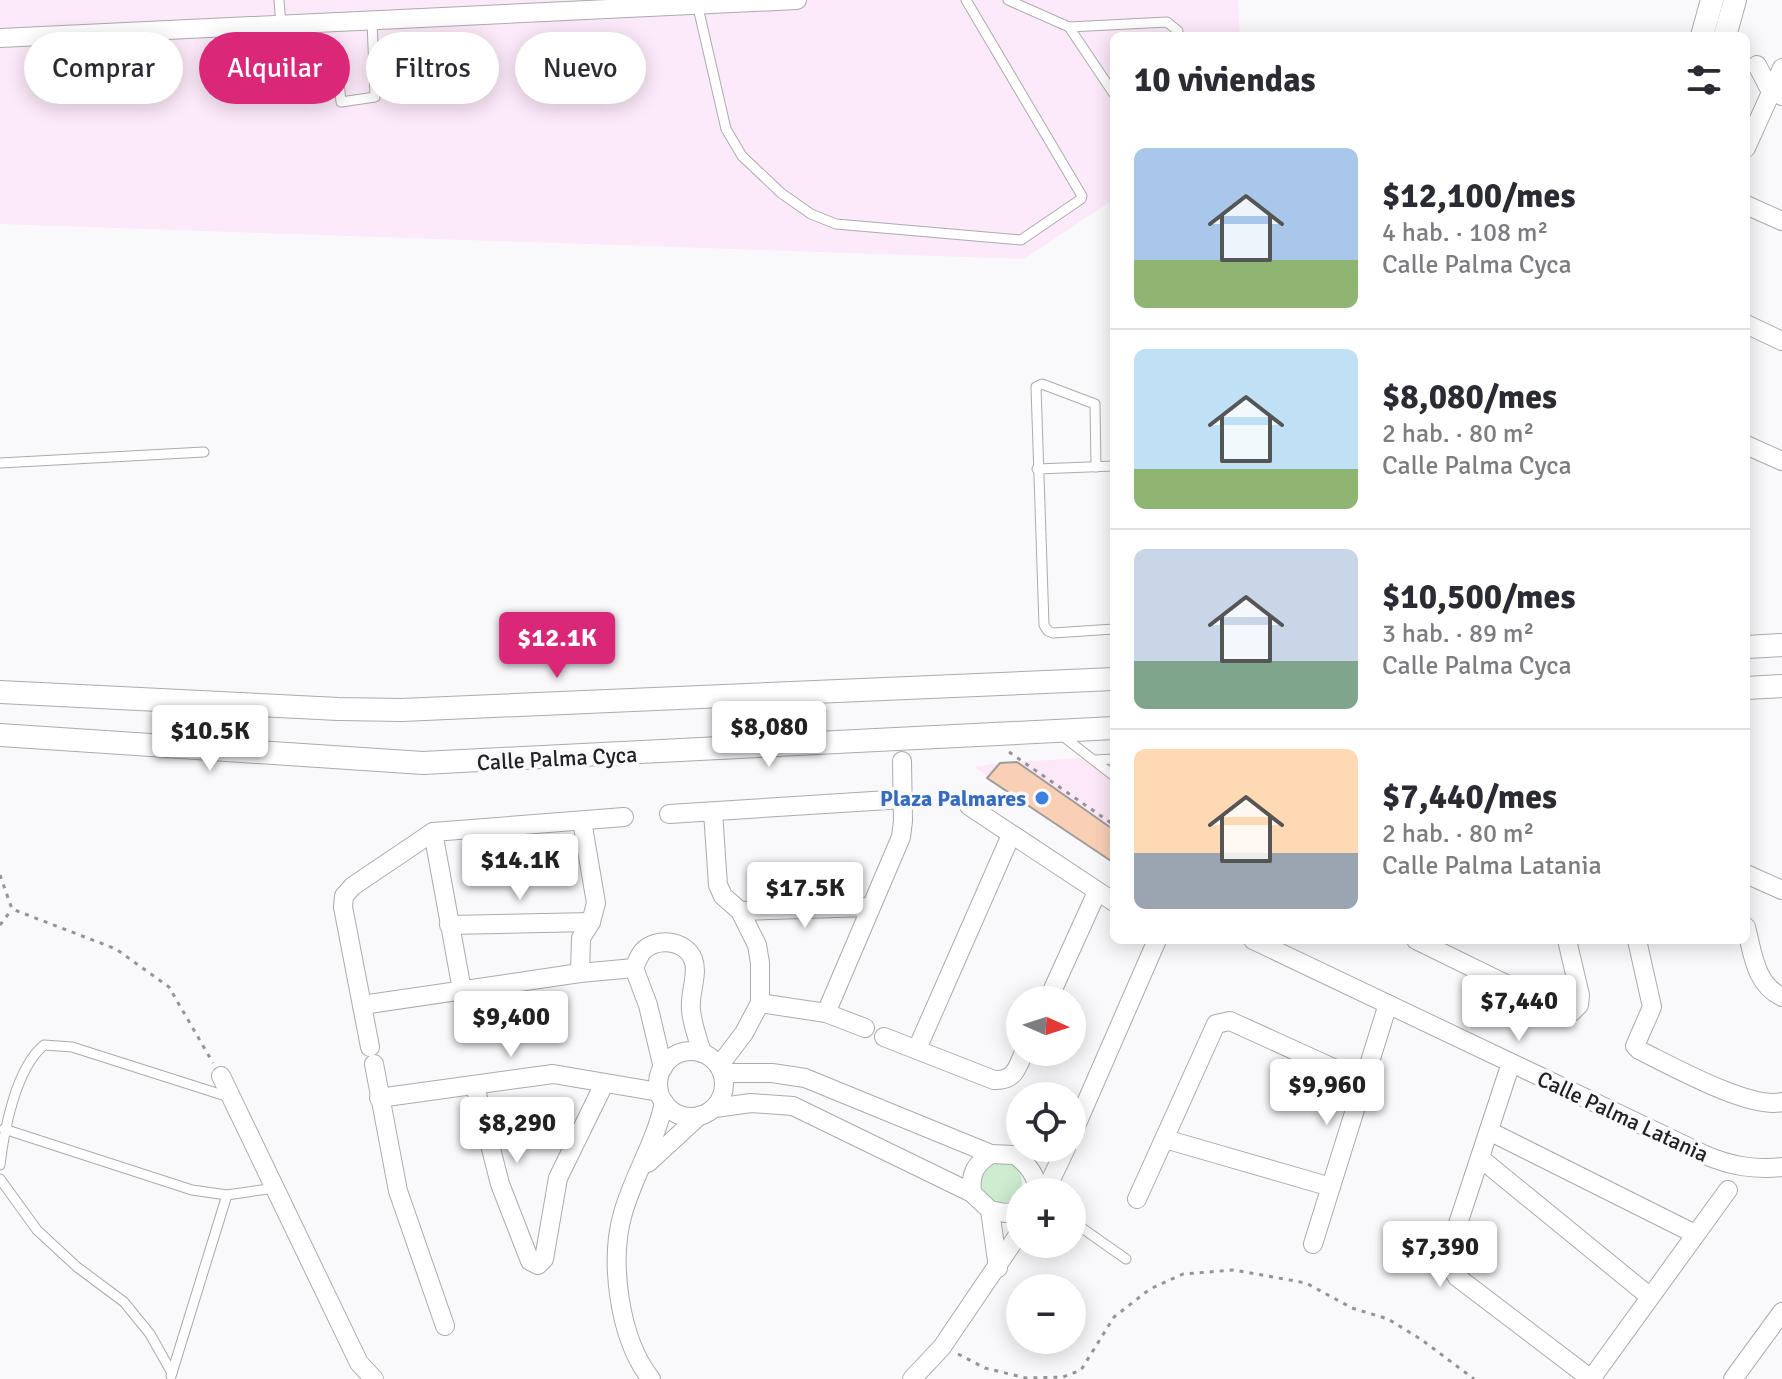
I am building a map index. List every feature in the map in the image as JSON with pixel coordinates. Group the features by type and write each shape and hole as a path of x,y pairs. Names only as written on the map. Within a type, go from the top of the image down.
{"street":[{"path":"0,38 797,0"},
{"path":"1703,32 1712,0"},
{"path":"1726,32 1735,0"},
{"path":"1750,141 1776,93 1782,68 1751,62"},
{"path":"1751,62 1776,93"},
{"path":"1750,207 1782,221"},
{"path":"1750,326 1782,341"},
{"path":"1750,447 1782,461"},
{"path":"1750,647 1782,645"},
{"path":"0,692 402,710 1110,679"},
{"path":"1750,688 1782,686"},
{"name":"Calle Palma Cyca","path":"0,735 423,763 1110,728"},
{"path":"826,1013 901,837 904,799 902,761"},
{"path":"669,814 904,799"},
{"path":"969,806 1110,900"},
{"path":"713,812 718,885 723,896 740,911 757,945 760,1003 744,1033 714,1063"},
{"path":"445,1326 398,1191 343,907 344,896 353,886 433,832 624,817"},
{"path":"580,973 581,938 591,922 596,903 582,821"},
{"path":"433,832 462,990"},
{"path":"917,1049 1011,835"},
{"path":"1750,876 1782,890"},
{"path":"1054,986 1097,892"},
{"path":"740,911 869,907"},
{"path":"449,925 591,922"},
{"path":"362,1005 627,968 642,952 662,942 675,943 685,948 693,959 691,1012 724,1086 722,1098 715,1108"},
{"path":"1086,1101 1155,944"},
{"name":"Calle Palma Latania","path":"1261,944 1732,1166 1782,1167"},
{"path":"1424,944 1563,1012 1572,1012 1579,1005 1580,995 1568,944"},
{"path":"1454,944 1458,960"},
{"path":"1638,944 1652,1007 1635,1046 1738,1096 1774,1104 1782,1102"},
{"path":"1750,944 1757,973 1771,992 1782,997"},
{"path":"627,968 648,1005 663,1068"},
{"path":"760,1003 826,1013 865,1028"},
{"path":"1313,1244 1388,1004"},
{"path":"1137,1199 1216,1024 1230,1021 1362,1081"},
{"path":"884,1037 994,1080 1014,1076 1018,1066"},
{"path":"651,1379 623,1321 616,1256 623,1214 659,1130 659,1079 663,1068 673,1057 687,1051 714,1063 805,1078 991,1154 1006,1155"},
{"path":"1511,1063 1449,1251 1450,1266 1457,1277 1591,1379 1728,1190"},
{"path":"379,1098 553,1074 661,1097 673,1112 685,1117 698,1117"},
{"path":"221,1076 359,1363 374,1379"},
{"path":"475,1086 500,1184 530,1261 538,1265 544,1259 558,1178 604,1084"},
{"path":"640,1170 698,1117 715,1108 751,1103 793,1106 972,1193 990,1210 1006,1213"},
{"path":"1489,1131 1695,1234"},
{"path":"1165,1139 1331,1187"},
{"path":"972,1193 973,1172 980,1161 991,1154"},
{"path":"1480,1158 1649,1296"},
{"path":"990,1210 998,1268"},
{"path":"912,1379 942,1347 1006,1255"},
{"path":"1733,1379 1782,1312"}],"lane":[{"path":"279,0 281,25"},
{"path":"697,3 726,129 742,156 781,193 811,214 836,224 1021,240 1028,238 1082,196 966,0"},
{"path":"1008,0 1069,27 1167,22 1178,32"},
{"path":"350,101 375,97 372,21"},
{"path":"1069,27 1110,88"},
{"path":"1096,467 1095,404 1042,384 1036,387 1044,625 1053,633 1110,629"},
{"path":"0,463 204,452"},
{"path":"1037,469 1110,466"},
{"path":"1057,732 1110,773"},
{"path":"1095,760 1110,759"},
{"path":"0,1165 4,1129 31,1055 44,1045 72,1047 232,1098"},
{"path":"4,1129 192,1190 227,1195 275,1188"},
{"path":"0,1179 37,1230 77,1267 124,1302 150,1334 171,1376"},
{"path":"171,1376 227,1195"},
{"path":"1086,1231 1126,1259"}],"path":[{"path":"981,734 1110,822"},
{"path":"0,875 12,909 116,949 169,987 221,1076"},
{"path":"0,925 12,909"},
{"path":"942,1347 985,1368 1013,1377 1063,1378 1081,1370 1114,1317 1150,1289 1183,1274 1234,1270 1306,1283 1352,1308 1388,1319 1474,1379"}],"shaded area":[{"path":"0,0 1238,0 1240,32 1110,32 1110,202 1024,259 0,224"},
{"path":"1110,756 1110,860 974,767"}],"green space":[{"path":"994,1160 1014,1163 1021,1178 1006,1178 1006,1202 1000,1203 990,1199 982,1189 977,1174"}],"building":[{"name":"Plaza Palmares","path":"1017,762 1110,827 1110,860 987,778 1000,763"}],"place":[{"name":"Plaza Palmares","path":"1042,798"}]}
